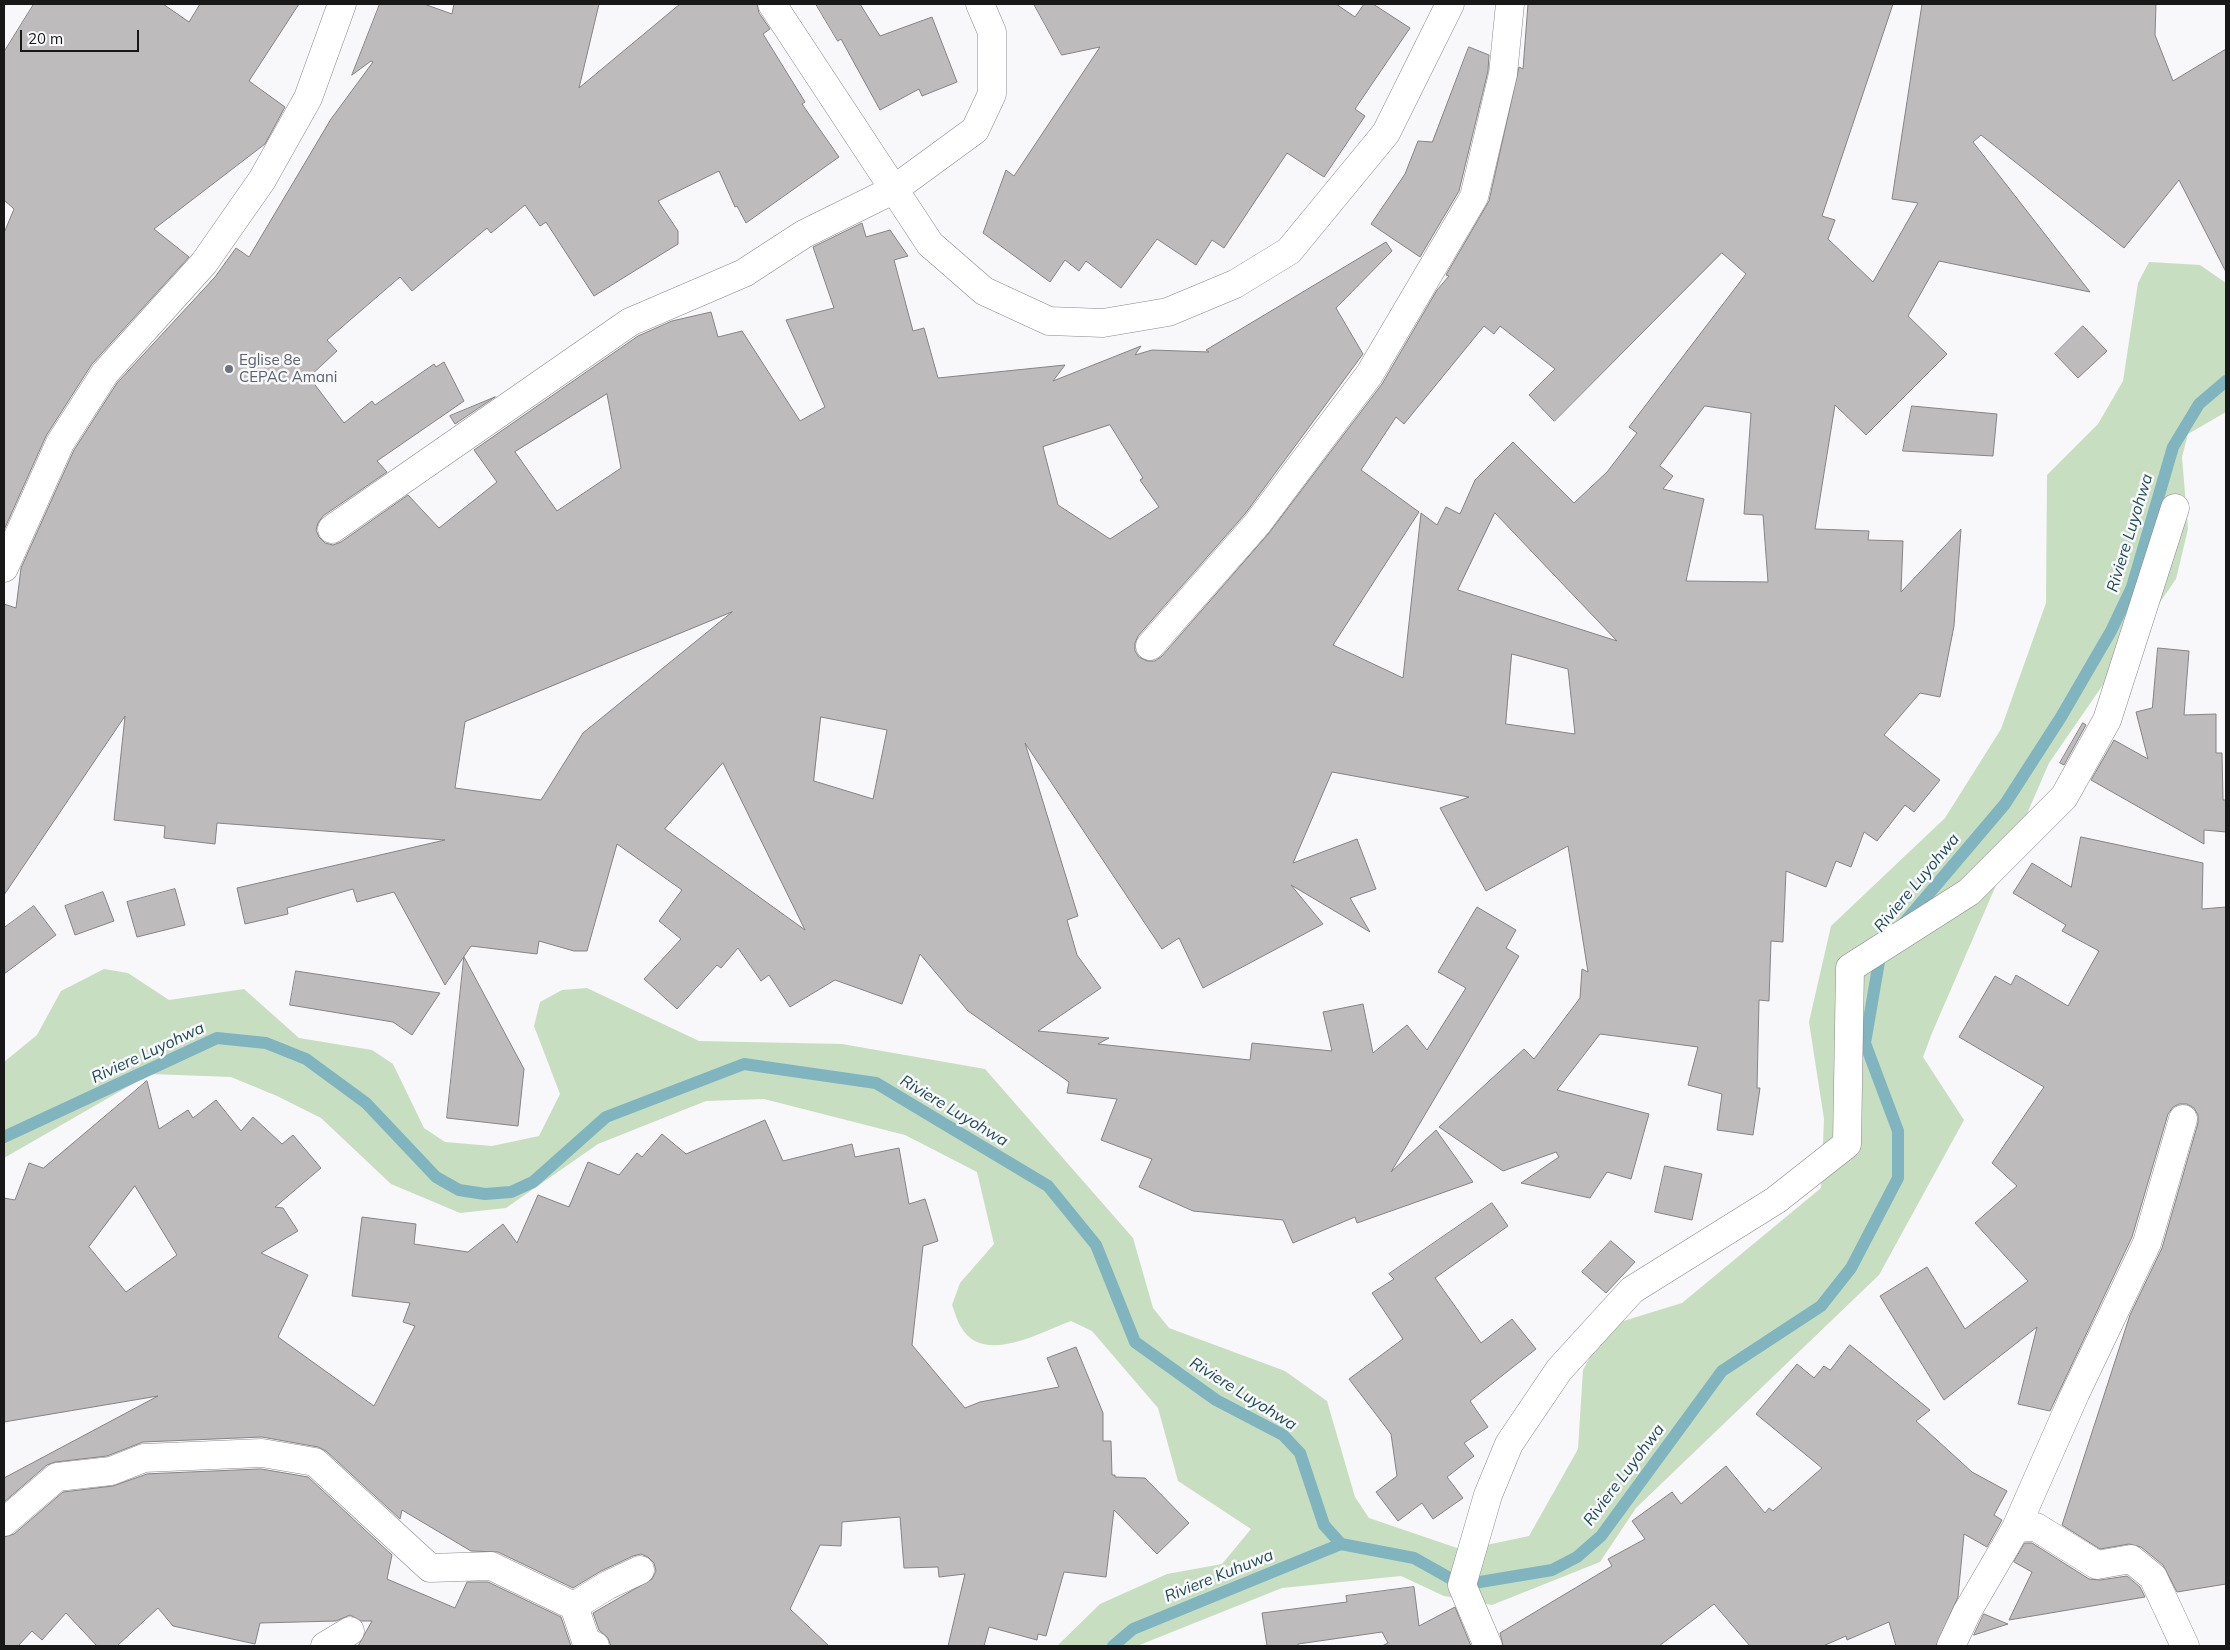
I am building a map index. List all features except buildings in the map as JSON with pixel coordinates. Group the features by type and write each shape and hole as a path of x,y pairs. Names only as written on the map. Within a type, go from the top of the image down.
{"street":[{"path":"4,568 60,443 105,374 204,263 262,180 308,98 342,4"},
{"path":"772,4 930,244 984,291 1050,321 1103,323 1168,312 1235,284 1289,251 1386,133 1450,4"},
{"path":"332,529 630,322 744,273 804,234 893,190 974,130 992,94 992,32 980,4"},
{"path":"1150,646 1257,524 1369,374 1474,197 1503,74 1510,4"},
{"path":"1488,1646 1462,1585 1488,1495 1509,1444 1559,1370 1632,1290 1776,1200 1847,1144 1850,968 1969,892 2064,797 2108,720 2175,508"},
{"path":"1951,1646 1967,1612 2016,1528 2075,1394 2147,1243 2183,1119"},
{"path":"4,1522 57,1477 111,1471 144,1458 262,1453 314,1462 430,1568 491,1566 574,1606 586,1641 595,1646"},
{"path":"2016,1528 2036,1528 2097,1564 2131,1559 2153,1577 2185,1646"},
{"path":"574,1606 608,1585 640,1570"},
{"path":"325,1646 350,1631"}],"green space":[{"path":"2149,262 2200,265 2226,283 2226,412 2188,434 2182,457 2188,529 2176,579 2049,763 1923,1057 1964,1120 1879,1275 1636,1508 1600,1562 1492,1605 1444,1596 1401,1576 1282,1588 1137,1646 1057,1646 1100,1604 1167,1574 1222,1564 1251,1529 1178,1481 1158,1408 1092,1331 1071,1321 1029,1338 998,1345 983,1344 971,1338 961,1327 952,1305 960,1283 994,1244 977,1172 905,1135 764,1099 706,1101 598,1144 506,1208 460,1213 391,1184 321,1118 277,1096 231,1077 150,1074 4,1158 4,1062 37,1035 61,991 104,969 128,973 169,1000 244,989 299,1038 372,1050 393,1064 424,1128 445,1142 492,1146 539,1136 560,1094 534,1026 540,1002 562,990 587,988 699,1041 842,1044 985,1069 1133,1238 1153,1308 1169,1328 1285,1371 1327,1401 1355,1497 1369,1518 1463,1550 1529,1536 1578,1449 1583,1370 1607,1326 1682,1303 1821,1188 1824,1119 1809,1022 1831,926 1945,818 2001,729 2046,603 2047,475 2098,424 2123,381 2138,283"}],"waterway":[{"name":"Riviere Luyohwa","path":"1904,923 2005,804 2061,717 2111,631 2132,587 2173,447 2199,404 2226,381"},
{"name":"Riviere Luyohwa","path":"4,1137 217,1038 266,1043 306,1059 366,1103 436,1177 459,1190 485,1194 511,1192 533,1182 606,1117 744,1064 876,1083 1048,1186 1096,1245 1135,1342 1216,1400 1283,1435 1300,1453 1324,1525 1341,1544 1414,1558 1462,1585 1552,1570 1577,1557 1601,1536 1722,1371 1821,1306 1851,1268 1898,1178 1898,1131 1865,1043 1881,950"},
{"name":"Riviere Kuhuwa","path":"1113,1646 1133,1629 1341,1544"}],"place":[{"name":"Eglise 8e CEPAC Amani","path":"229,369"}]}
